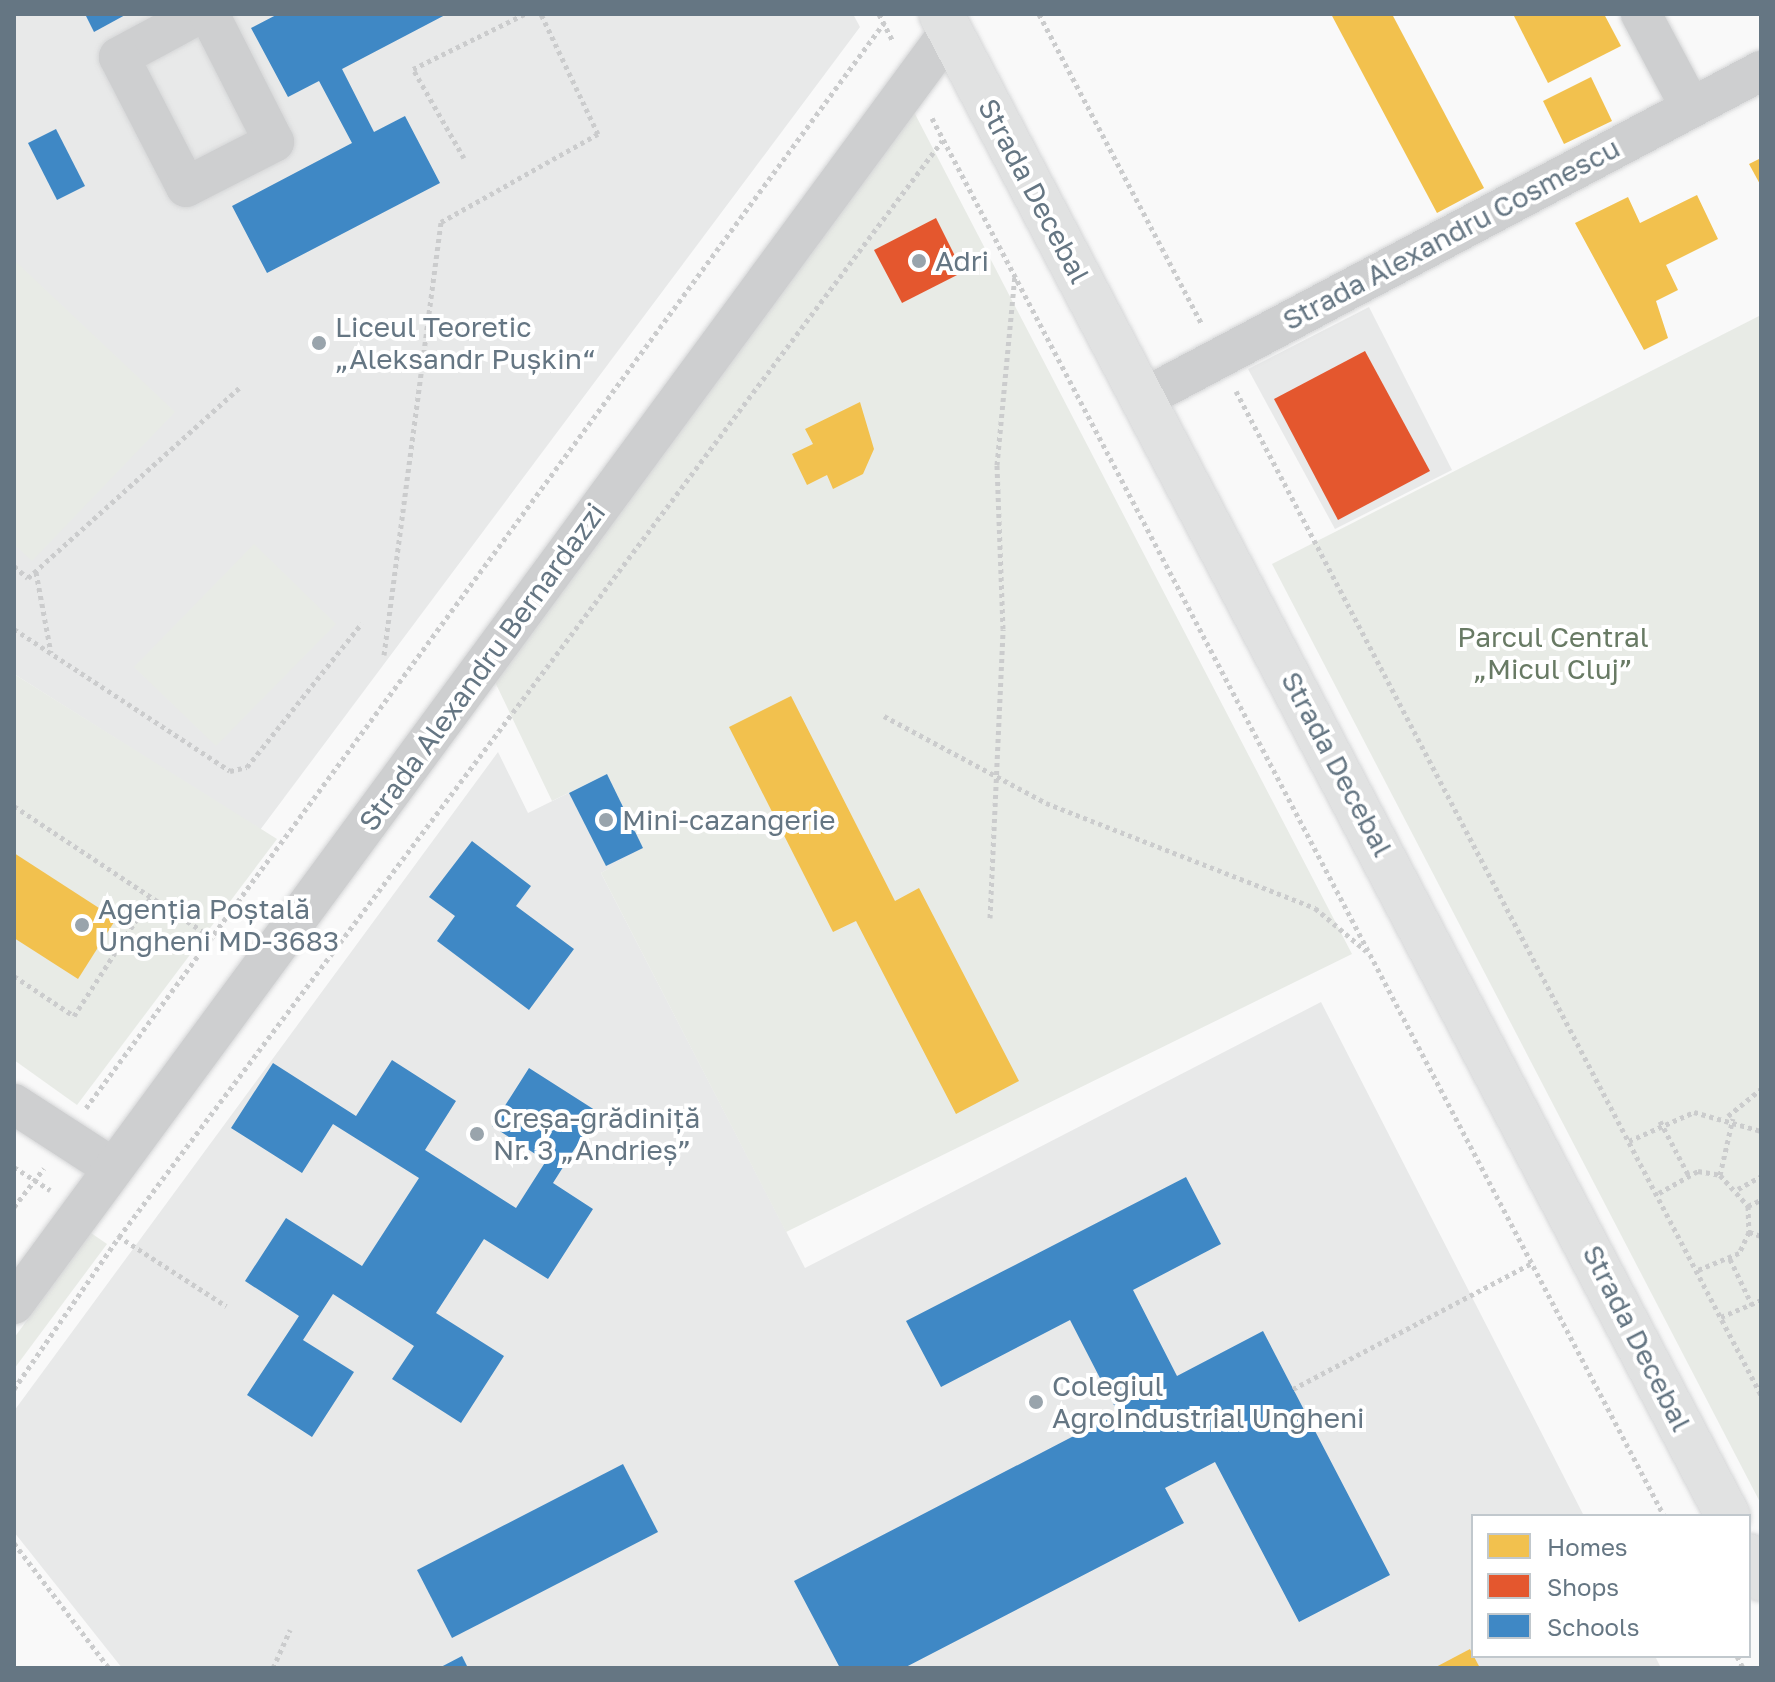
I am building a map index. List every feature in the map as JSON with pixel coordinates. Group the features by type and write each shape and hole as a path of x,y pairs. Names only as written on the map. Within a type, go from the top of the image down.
{"main road":[{"name":"Strada Decebal","path":"946,22 1727,1514"},
{"path":"1751,1560 1761,1579"}],"street":[{"path":"199,14 119,57 186,187 274,142 209,14"},
{"path":"1641,14 1691,108"},
{"name":"Strada Alexandru Bernardazzi","path":"14,1304 946,22"},
{"name":"Strada Alexandru Cosmescu","path":"1142,399 1761,71"},
{"path":"14,1104 113,1168"}],"path":[{"path":"464,158 413,69 525,14"},
{"path":"384,655 441,222 598,134 541,14"},
{"path":"1039,14 1659,1193 1761,1395"},
{"path":"80,1117 214,939 884,23"},
{"path":"14,1389 119,1237 942,141"},
{"path":"962,180 1015,275 1663,1514"},
{"path":"990,918 1003,629 997,465 1015,275"},
{"path":"14,566 28,578 36,572 240,387"},
{"path":"36,572 51,654"},
{"path":"14,629 230,771 247,767 362,623"},
{"path":"884,716 996,780 1315,908 1369,955"},
{"path":"14,806 214,939"},
{"path":"14,976 74,1016 151,897"},
{"path":"1720,1175 1731,1117 1761,1089"},
{"path":"1629,1141 1660,1121 1694,1112 1731,1117 1761,1131"},
{"path":"1660,1121 1688,1174"},
{"path":"14,1207 48,1163"},
{"path":"1659,1193 1688,1174 1720,1175 1738,1189 1748,1206 1749,1232 1730,1259 1698,1270"},
{"path":"1738,1189 1761,1176"},
{"path":"1748,1206 1761,1200"},
{"path":"1749,1232 1761,1236"},
{"path":"135,1247 226,1306"},
{"path":"1730,1259 1752,1305"},
{"path":"1293,1389 1532,1263"},
{"path":"1721,1317 1761,1300"},
{"path":"14,1543 109,1668"},
{"path":"273,1668 290,1630"}],"shaded area":[{"name":"Liceul Teoretic „Aleksandr Pușkin“","path":"14,14 853,14 860,27 260,830 14,674"},
{"path":"1369,307 1452,470 1335,529 1248,369"},
{"path":"498,752 528,813 607,774 644,848 601,873 805,1268 1321,1002 1583,1514 1471,1514 1471,1658 1656,1658 1661,1668 122,1668 14,1532 14,1411"}],"green space":[{"path":"914,112 1352,954 786,1232 601,873 643,848 607,774 552,801 495,682"},
{"path":"14,260 175,412 32,561 14,544"},
{"name":"Parcul Central „Micul Cluj”","path":"1761,315 1761,1504 1272,564"},
{"path":"254,544 336,624 216,746 134,667"},
{"path":"14,674 277,839 77,1105 14,1060"},
{"path":"91,1233 107,1244 14,1369 14,1338"}],"building: Homes":[{"path":"1331,14 1392,14 1484,188 1437,213"},
{"path":"1513,14 1604,14 1621,46 1548,83"},
{"path":"1591,77 1612,121 1564,144 1543,101"},
{"path":"1761,158 1761,186 1749,164"},
{"path":"1697,195 1718,239 1666,265 1678,290 1656,301 1668,338 1644,350 1575,223 1628,197 1640,223"},
{"path":"860,402 874,449 863,474 833,489 827,475 807,485 792,454 813,444 805,429"},
{"path":"791,696 895,901 919,888 1019,1081 956,1114 856,921 833,932 729,727"},
{"path":"14,853 116,919 78,979 14,938"},
{"path":"1470,1649 1471,1658 1475,1658 1480,1668 1434,1668"}],"building: Shops":[{"name":"Adri","path":"936,218 963,272 902,303 874,250"},
{"path":"1365,351 1430,471 1338,520 1274,399"}],"building: Schools":[{"path":"85,14 127,14 94,32"},
{"path":"278,14 447,14 342,69 374,132 405,116 440,183 267,273 232,206 352,143 319,81 288,97 251,28"},
{"path":"56,129 85,186 57,200 28,143"},
{"name":"Mini-cazangerie","path":"607,774 643,848 606,866 569,793"},
{"path":"472,841 531,886 516,906 574,949 529,1010 437,941 455,916 429,897"},
{"path":"392,1060 456,1101 425,1150 516,1208 546,1161 492,1126 529,1068 598,1112 553,1183 593,1209 548,1279 484,1239 436,1313 504,1356 461,1423 392,1379 414,1346 333,1294 303,1340 354,1372 312,1437 247,1395 299,1316 245,1281 286,1218 362,1266 419,1178 333,1124 302,1173 231,1128 273,1063 356,1116"},
{"path":"1186,1177 1221,1244 1133,1290 1177,1376 1263,1331 1390,1575 1299,1622 1215,1462 1165,1488 1184,1523 904,1668 840,1668 794,1581 1118,1413 1070,1320 941,1387 906,1321"},
{"path":"623,1464 658,1532 452,1638 417,1570"},
{"path":"462,1656 468,1668 439,1668"}],"place":[{"name":"Adri","path":"919,261"},
{"name":"Liceul Teoretic „Aleksandr Pușkin“","path":"319,343"},
{"name":"Mini-cazangerie","path":"606,820"},
{"name":"Agenția Poștală Ungheni MD-3683","path":"82,925"},
{"name":"Creșa-grădiniță Nr. 3 „Andrieș”","path":"477,1134"},
{"name":"Colegiul AgroIndustrial Ungheni","path":"1036,1402"}]}
